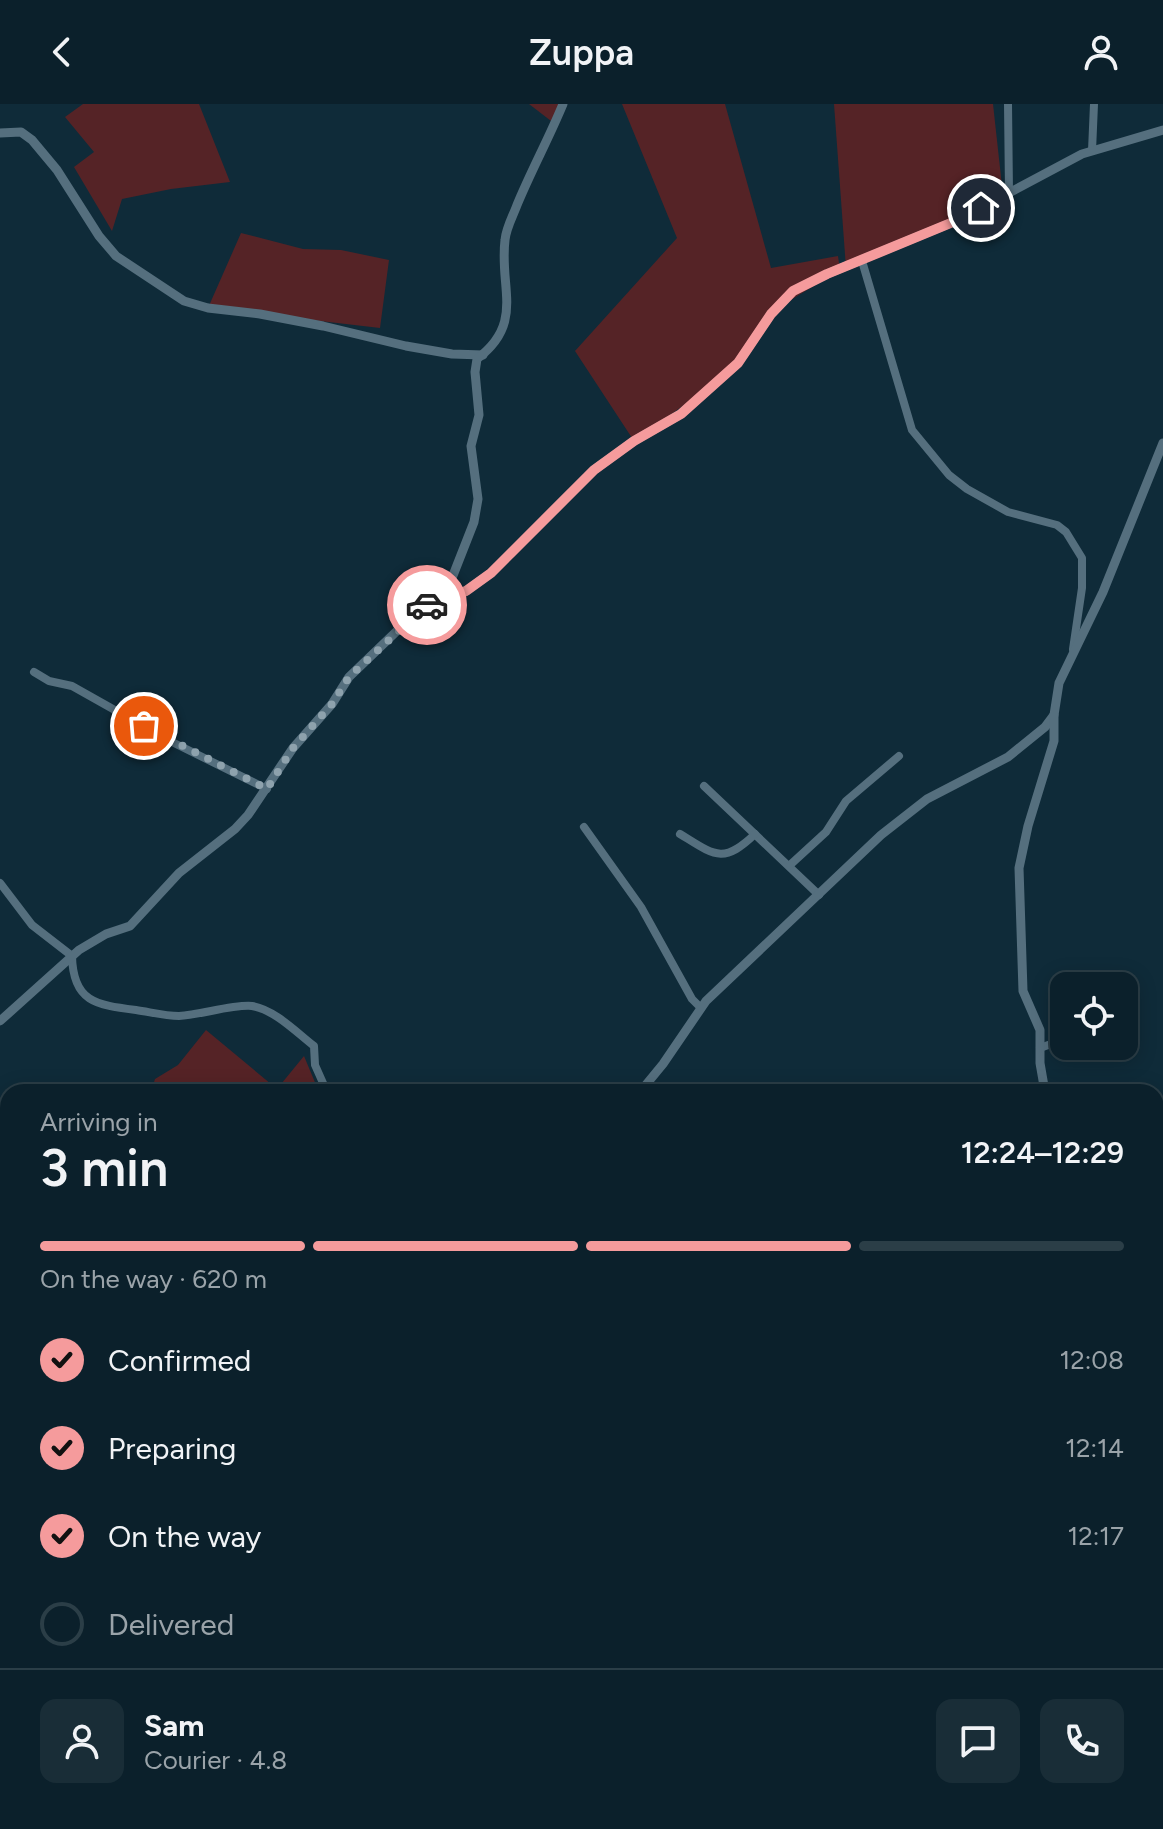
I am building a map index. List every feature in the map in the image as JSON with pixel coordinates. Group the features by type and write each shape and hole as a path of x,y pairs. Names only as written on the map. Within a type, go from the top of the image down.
{"street":[{"path":"1,1018 72,956 106,934 130,926 179,873 235,829 267,789 293,748 332,704 349,677 452,578 474,522 478,499 471,446 479,415 475,372 477,359 499,337 506,319 505,238 524,188 563,104"},
{"path":"1008,104 1009,192"},
{"path":"1092,151 1094,104"},
{"path":"423,607 466,591 491,573 594,470 634,441 681,414 738,363 771,314 793,291 958,220 1092,151 1163,130"},
{"path":"0,133 21,132 32,140 57,170 99,236 116,256 184,301 208,308 323,326 406,346 452,354 483,355"},
{"path":"862,261 912,430 949,475 967,489 1008,512 1057,525 1066,532 1082,558 1082,588 1073,650"},
{"path":"1044,1084 1040,1030 1023,991 1019,868 1028,826 1054,741 1059,683 1103,592 1163,443"},
{"path":"34,672 49,681 72,686 168,740 267,789"},
{"path":"647,1084 701,1008 881,835 927,799 1008,757 1045,727 1054,715"},
{"path":"790,865 826,832 846,801 899,756"},
{"path":"704,786 819,895"},
{"path":"584,827 641,907 692,999 701,1008"},
{"path":"680,834 714,855 738,851 755,834"},
{"path":"0,883 32,925 72,956"},
{"path":"72,956 77,987 88,999 112,1008 177,1016 252,1006 278,1017 314,1046 315,1065 323,1084"},
{"path":"1040,1048 1050,1044"}],"shaded area":[{"path":"83,104 199,104 230,182 122,199 112,231 74,167 94,152 65,117"},
{"path":"529,104 562,104 555,124"},
{"path":"622,104 725,104 771,268 838,256 840,270 776,309 724,376 634,441 575,351 677,238"},
{"path":"834,104 993,104 1003,195 846,268"},
{"path":"241,233 303,249 341,250 389,260 380,328 208,308"},
{"path":"206,1030 271,1084 153,1084 155,1079 178,1065"},
{"path":"304,1056 316,1084 281,1084"}],"way so far":[{"path":"144,726 267,789 293,748 332,704 349,677 427,605"}],"route":[{"path":"427,605 466,591 491,573 594,470 634,441 681,414 738,363 771,314 793,291 981,208"}]}
